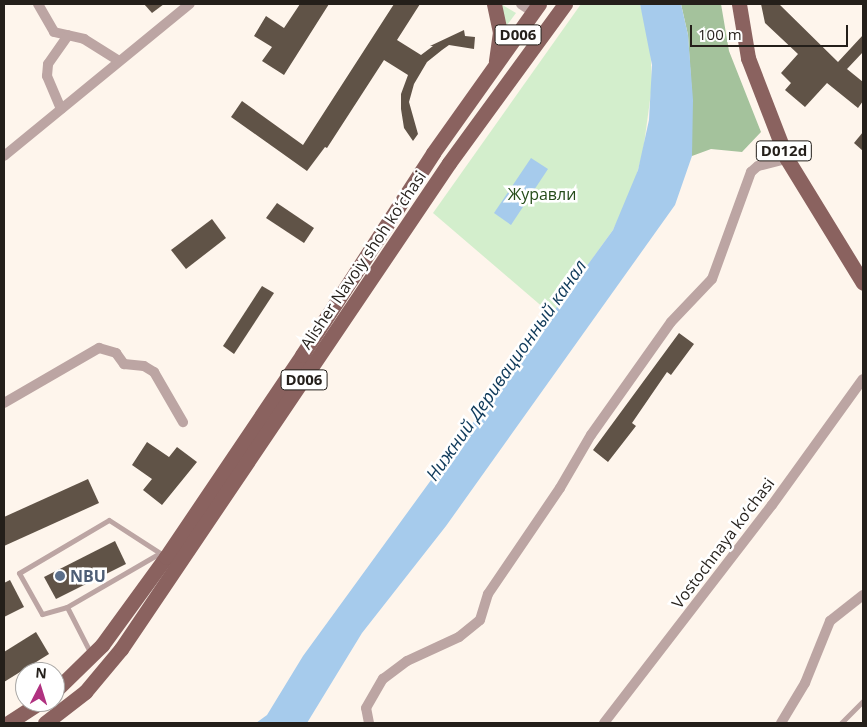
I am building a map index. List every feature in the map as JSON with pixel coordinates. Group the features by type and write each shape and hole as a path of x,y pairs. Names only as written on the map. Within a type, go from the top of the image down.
{"main road":[{"path":"494,4 500,38 496,66"},
{"name":"Alisher Navoiy shoh koʻchasi","path":"45,723 85,692 127,642 449,163 564,4"},
{"name":"D012d","path":"739,4 748,58 787,159 863,283"},
{"path":"531,7 550,24"},
{"name":"Alisher Navoiy shoh koʻchasi","path":"65,682 92,657 302,356 433,153 496,66 531,7"},
{"path":"8,723 25,712"}],"street":[{"path":"38,4 54,32 84,40 119,61"},
{"path":"4,156 190,4"},
{"path":"61,109 47,76 48,64 68,35"},
{"path":"368,722 366,708 386,676 407,661 460,637 480,620 488,594 560,488 591,435 671,322 712,279 751,172 758,166 787,159"},
{"path":"4,403 99,348 116,353 124,364 144,366 154,372 183,422"},
{"name":"Vostochnaya ko‘chasi","path":"604,723 777,498 863,379"},
{"path":"781,723 805,683 830,621 863,595"}],"lane":[{"path":"109,520 163,555 67,606 42,614 20,573 109,520"},
{"path":"67,606 92,657"},
{"path":"841,723 863,701"}],"green space":[{"path":"501,4 516,13 507,25 505,21"},
{"name":"Журавли","path":"581,4 640,4 650,41 652,85 643,152 631,194 613,230 552,315 433,213"},
{"path":"681,4 721,4 729,51 761,132 742,152 711,149 692,156 692,97 688,35"}],"water":[{"path":"640,4 681,4 688,35 693,100 692,156 675,205 446,526 362,633 307,723 256,723 267,715 303,656 613,230 638,170 649,120 652,65"},
{"path":"531,158 548,169 511,225 494,213"}],"building":[{"path":"144,4 164,4 152,13"},
{"path":"300,4 329,4 284,75 262,61 272,47 254,36 266,16 284,28"},
{"path":"394,4 420,4 397,40 421,55 433,46 430,46 464,30 465,36 475,37 474,49 449,45 427,62 414,84 409,102 418,134 413,141 404,128 401,109 401,94 408,75 384,60 327,148 325,147 307,171 231,117 242,101 303,145"},
{"path":"761,4 779,4 838,62 863,35 863,52 847,69 863,82 863,101 858,108 827,83 805,107 785,90 791,83 781,73 798,54 765,23"},
{"path":"863,132 863,151 854,143"},
{"path":"277,203 314,228 304,243 266,218"},
{"path":"212,219 226,238 186,269 171,250"},
{"path":"262,286 274,293 234,354 223,346"},
{"path":"679,333 694,344 671,375 667,372 632,423 636,426 608,462 593,450"},
{"path":"147,442 169,457 177,447 197,462 162,505 143,490 152,479 132,465"},
{"path":"88,479 99,503 4,546 4,517"},
{"path":"115,541 126,564 56,599 44,577"},
{"path":"10,580 24,607 4,617 4,583"},
{"path":"36,632 49,654 36,662 15,662 15,675 4,682 4,652"}],"place":[{"name":"NBU","path":"60,576"}],"water label":[{"name":"Нижний Деривационный канал","path":"506,370"}]}
